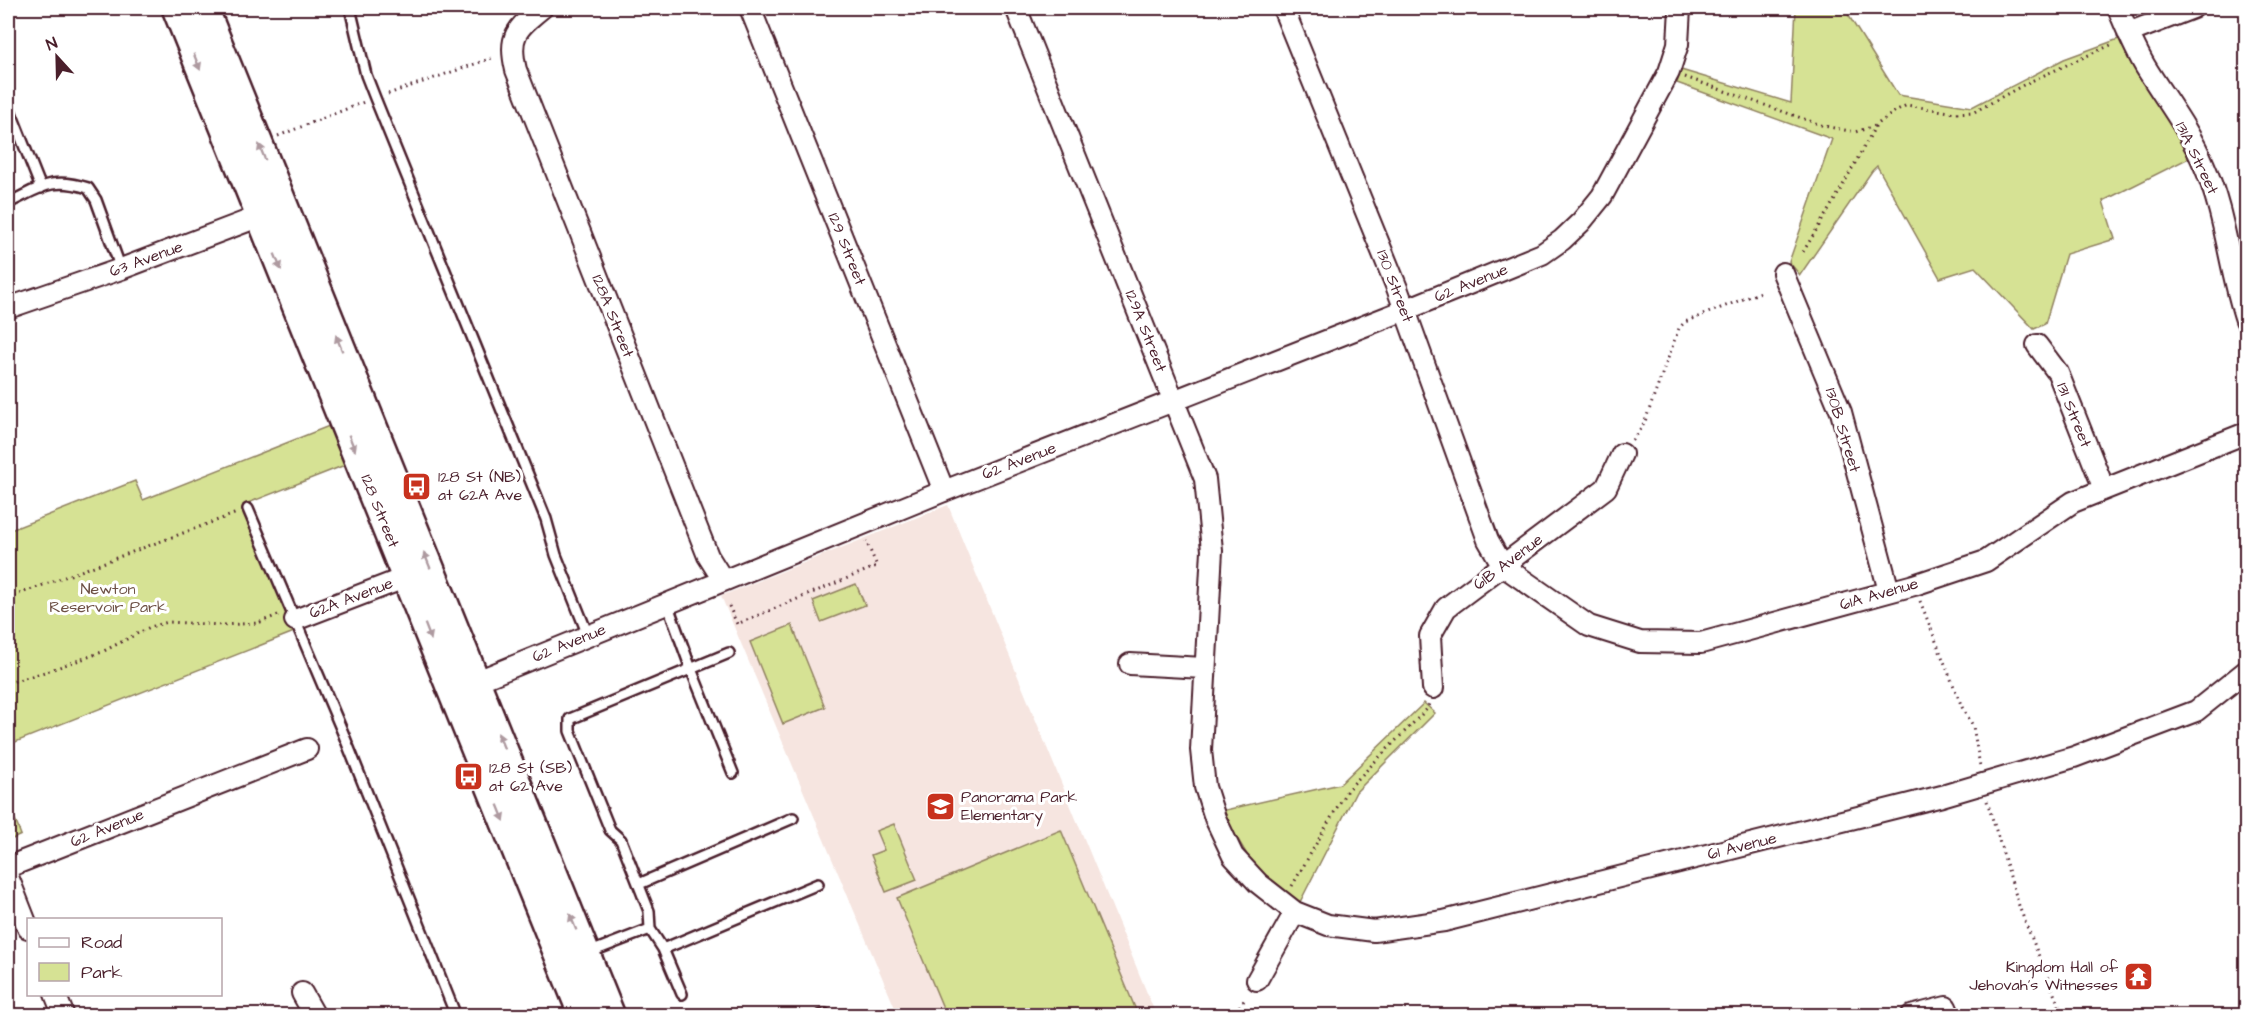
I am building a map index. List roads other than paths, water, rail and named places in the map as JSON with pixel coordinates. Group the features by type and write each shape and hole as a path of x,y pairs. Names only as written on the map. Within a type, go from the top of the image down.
{"main road":[{"name":"128 Street","path":"176,8 272,211 477,681 611,1016"},
{"name":"128 Street","path":"204,8 272,211 407,577 583,1016"}],"street":[{"name":"128A Street","path":"542,8 518,30 503,53 524,91 708,556 723,580"},
{"name":"129 Street","path":"750,8 944,491"},
{"name":"129A Street","path":"1016,8 1205,479 1212,550 1201,750 1205,787 1215,818 1233,856 1258,883 1291,903"},
{"name":"130 Street","path":"1283,8 1405,310 1488,540 1503,566"},
{"name":"62 Avenue","path":"451,691 944,491 1542,254 1562,240 1581,222 1602,196 1669,72 1677,44 1680,8"},
{"name":"131A Street","path":"2118,8 2125,37 2184,128 2204,164 2219,203 2235,283 2247,320"},
{"path":"2125,37 2193,8"},
{"name":"63 Avenue","path":"8,308 121,269 272,211"},
{"name":"130B Street","path":"1783,273 1841,412 1889,591"},
{"name":"131 Street","path":"2037,345 2058,373 2104,489"},
{"name":"61A Avenue","path":"1503,566 1589,627 1640,642 1701,643 1889,591 1986,561 2073,502 2247,433"},
{"name":"61B Avenue","path":"1433,688 1430,636 1446,608 1606,488 1622,454"},
{"name":"62A Avenue","path":"293,615 407,577"},
{"path":"1130,664 1204,668"},
{"name":"61 Avenue","path":"1291,903 1328,925 1374,931 1444,921 1942,796 2074,757 2196,711 2247,671"},
{"name":"62 Avenue","path":"8,867 307,749"},
{"path":"8,877 27,925"},
{"path":"1257,980 1291,903"},
{"path":"302,993 315,1016"},
{"path":"56,996 64,1016"},
{"path":"1911,1016 1948,1011"}],"lane":[{"path":"350,8 366,75 546,519 556,555 588,635"},
{"path":"8,105 41,188"},
{"path":"8,203 55,182 71,183 88,188 96,200 121,269"},
{"path":"248,509 456,1016"},
{"path":"667,603 733,773"},
{"path":"682,994 663,949 650,930 649,911 639,884 621,840 610,830 570,731 570,719 729,653"},
{"path":"639,884 794,818"},
{"path":"663,949 818,884"},
{"path":"586,954 650,930"},
{"path":"820,1016 825,1014 825,1016"}],"place":[{"name":"128 St (NB) at 62A Ave","path":"417,486"},
{"name":"128 St (SB) at 62 Ave","path":"468,777"},
{"name":"Panorama Park Elementary","path":"940,806"},
{"name":"Kingdom Hall of Jehovah's Witnesses","path":"2139,976"}],"park label":[{"name":"Newton Reservoir Park","path":"108,598"}]}
